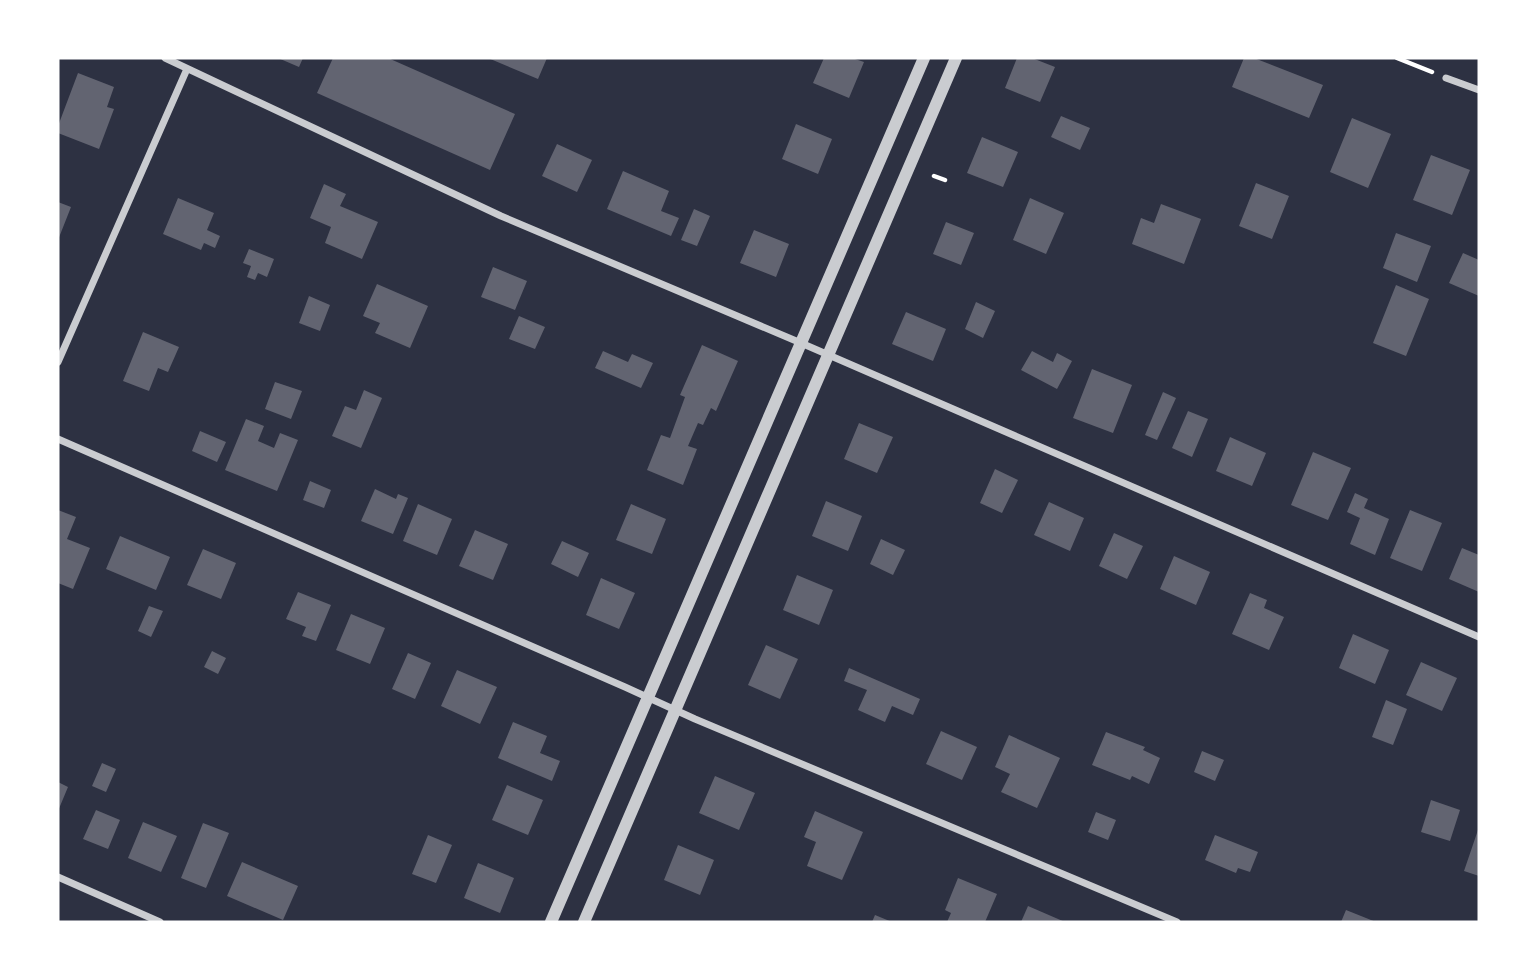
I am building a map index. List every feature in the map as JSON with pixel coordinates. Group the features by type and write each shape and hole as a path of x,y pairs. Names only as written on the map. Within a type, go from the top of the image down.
{"street":[{"path":"165,58 501,216 1479,636"},
{"path":"551,922 924,58"},
{"path":"584,922 956,58"},
{"path":"58,362 187,69"},
{"path":"1446,78 1479,90"},
{"path":"58,439 648,698 1177,922"},
{"path":"58,877 160,922"}],"path":[{"path":"1397,58 1446,78"},
{"path":"934,176 945,180"}],"building":[{"path":"278,58 303,58 299,67"},
{"path":"333,58 388,58 515,114 490,170 317,93"},
{"path":"488,58 547,58 538,79"},
{"path":"824,58 852,58 864,62 849,98 813,83"},
{"path":"1017,58 1032,58 1055,67 1040,102 1005,88"},
{"path":"1244,58 1254,58 1323,85 1309,118 1232,87"},
{"path":"78,73 114,87 107,107 114,109 99,149 58,133 58,126"},
{"path":"1061,116 1090,128 1080,150 1051,137"},
{"path":"1352,118 1391,134 1368,188 1330,172"},
{"path":"796,124 832,139 818,174 782,159"},
{"path":"982,137 1018,152 1003,187 967,173"},
{"path":"557,144 592,160 577,192 542,176"},
{"path":"1431,155 1470,170 1452,215 1413,200"},
{"path":"623,171 669,191 661,211 679,218 671,236 607,209"},
{"path":"1256,183 1289,196 1272,239 1239,226"},
{"path":"324,184 346,194 340,206 378,222 362,259 325,243 331,227 310,218"},
{"path":"178,198 214,213 207,230 220,236 215,248 204,243 201,250 163,234"},
{"path":"1030,198 1064,213 1046,254 1013,240"},
{"path":"58,202 71,207 58,240"},
{"path":"1161,204 1201,219 1184,264 1132,244 1141,218 1154,223"},
{"path":"694,209 710,216 697,246 681,240"},
{"path":"946,222 974,233 961,265 933,254"},
{"path":"754,230 789,244 776,277 740,263"},
{"path":"1396,233 1431,246 1417,282 1383,268"},
{"path":"249,249 274,259 267,277 258,273 255,280 247,277 251,266 243,263"},
{"path":"1463,253 1479,260 1479,296 1449,283"},
{"path":"493,267 527,281 515,310 481,297"},
{"path":"377,284 428,306 410,348 375,333 380,323 363,316"},
{"path":"1396,285 1429,299 1406,356 1373,343"},
{"path":"309,296 330,305 320,331 299,323"},
{"path":"976,302 995,311 983,338 965,329"},
{"path":"906,312 946,329 933,361 892,344"},
{"path":"519,316 545,327 535,349 509,339"},
{"path":"143,332 179,347 168,372 158,368 149,391 123,381"},
{"path":"702,345 738,361 716,411 711,408 703,425 698,423 688,446 697,449 683,485 647,470 661,435 670,438 685,397 680,395"},
{"path":"603,351 628,362 632,354 653,363 641,388 595,368"},
{"path":"1032,351 1053,362 1057,353 1072,361 1057,389 1021,370"},
{"path":"1092,369 1132,385 1113,433 1073,418"},
{"path":"275,382 302,391 291,419 265,409"},
{"path":"364,390 382,398 361,448 332,436 345,406 356,410"},
{"path":"1163,392 1176,398 1157,440 1145,435"},
{"path":"1188,411 1208,419 1192,457 1172,448"},
{"path":"246,419 264,426 258,441 274,448 280,433 298,440 277,491 225,470"},
{"path":"859,423 893,437 877,473 844,459"},
{"path":"200,431 226,442 217,462 192,451"},
{"path":"1230,437 1266,453 1252,486 1216,471"},
{"path":"1313,452 1351,468 1328,520 1291,505"},
{"path":"995,469 1018,480 1002,513 980,503"},
{"path":"310,481 331,490 324,508 303,500"},
{"path":"375,489 396,499 398,494 408,498 393,534 361,521"},
{"path":"1355,493 1368,499 1364,508 1389,519 1375,555 1350,544 1360,518 1347,512"},
{"path":"826,501 862,516 848,551 812,536"},
{"path":"1049,502 1084,518 1070,551 1034,535"},
{"path":"418,504 452,519 437,555 403,541"},
{"path":"631,504 666,519 652,554 616,540"},
{"path":"58,510 76,517 67,539 90,548 73,589 58,583"},
{"path":"1410,510 1442,523 1422,571 1390,558"},
{"path":"475,530 508,544 493,580 459,566"},
{"path":"1114,533 1143,546 1127,579 1099,566"},
{"path":"120,536 170,557 156,590 106,569"},
{"path":"881,539 905,550 893,575 870,564"},
{"path":"562,541 589,553 578,577 551,564"},
{"path":"1462,548 1479,555 1479,592 1449,579"},
{"path":"203,549 236,563 221,599 187,585"},
{"path":"1174,556 1210,572 1196,605 1160,589"},
{"path":"797,575 833,590 819,625 783,610"},
{"path":"601,578 635,593 619,629 586,615"},
{"path":"298,592 331,605 316,641 302,636 306,627 286,619"},
{"path":"1250,593 1267,600 1264,608 1284,617 1269,650 1232,634"},
{"path":"149,606 163,611 151,637 138,631"},
{"path":"351,614 385,628 370,664 336,650"},
{"path":"1353,634 1389,650 1375,684 1339,668"},
{"path":"766,645 798,659 780,699 748,685"},
{"path":"212,651 226,658 218,674 204,667"},
{"path":"408,653 431,663 415,699 392,689"},
{"path":"1421,662 1457,678 1442,711 1406,695"},
{"path":"849,668 920,699 913,715 892,706 885,722 858,710 867,690 844,681"},
{"path":"457,670 497,687 480,724 441,706"},
{"path":"1386,700 1407,709 1393,745 1372,737"},
{"path":"513,722 547,736 540,753 560,761 552,781 498,758"},
{"path":"941,731 977,747 962,780 926,764"},
{"path":"1106,732 1145,747 1143,750 1160,758 1149,784 1132,776 1130,780 1092,765"},
{"path":"1009,735 1060,758 1037,808 1001,792 1010,774 995,767"},
{"path":"1202,751 1224,760 1215,781 1194,772"},
{"path":"102,763 116,769 106,792 92,786"},
{"path":"715,776 755,793 739,830 699,813"},
{"path":"58,782 68,787 58,811"},
{"path":"507,785 543,800 528,835 492,820"},
{"path":"1431,800 1460,810 1450,841 1421,832"},
{"path":"96,810 120,820 108,849 83,839"},
{"path":"815,811 863,832 842,880 807,866 816,842 804,837"},
{"path":"1096,812 1116,820 1108,840 1088,832"},
{"path":"143,822 177,836 161,872 128,858"},
{"path":"203,823 229,833 206,888 181,878"},
{"path":"1479,827 1479,876 1464,871"},
{"path":"428,835 452,845 436,883 412,874"},
{"path":"1215,835 1258,852 1250,872 1238,868 1236,873 1205,860"},
{"path":"678,845 714,860 700,895 664,880"},
{"path":"242,862 298,886 283,920 227,896"},
{"path":"478,863 514,878 500,913 464,898"},
{"path":"958,878 997,894 985,922 947,922 951,913 945,910"},
{"path":"1028,906 1065,922 1021,922"},
{"path":"1346,910 1376,922 1341,922"},
{"path":"875,915 892,922 872,922"}]}
